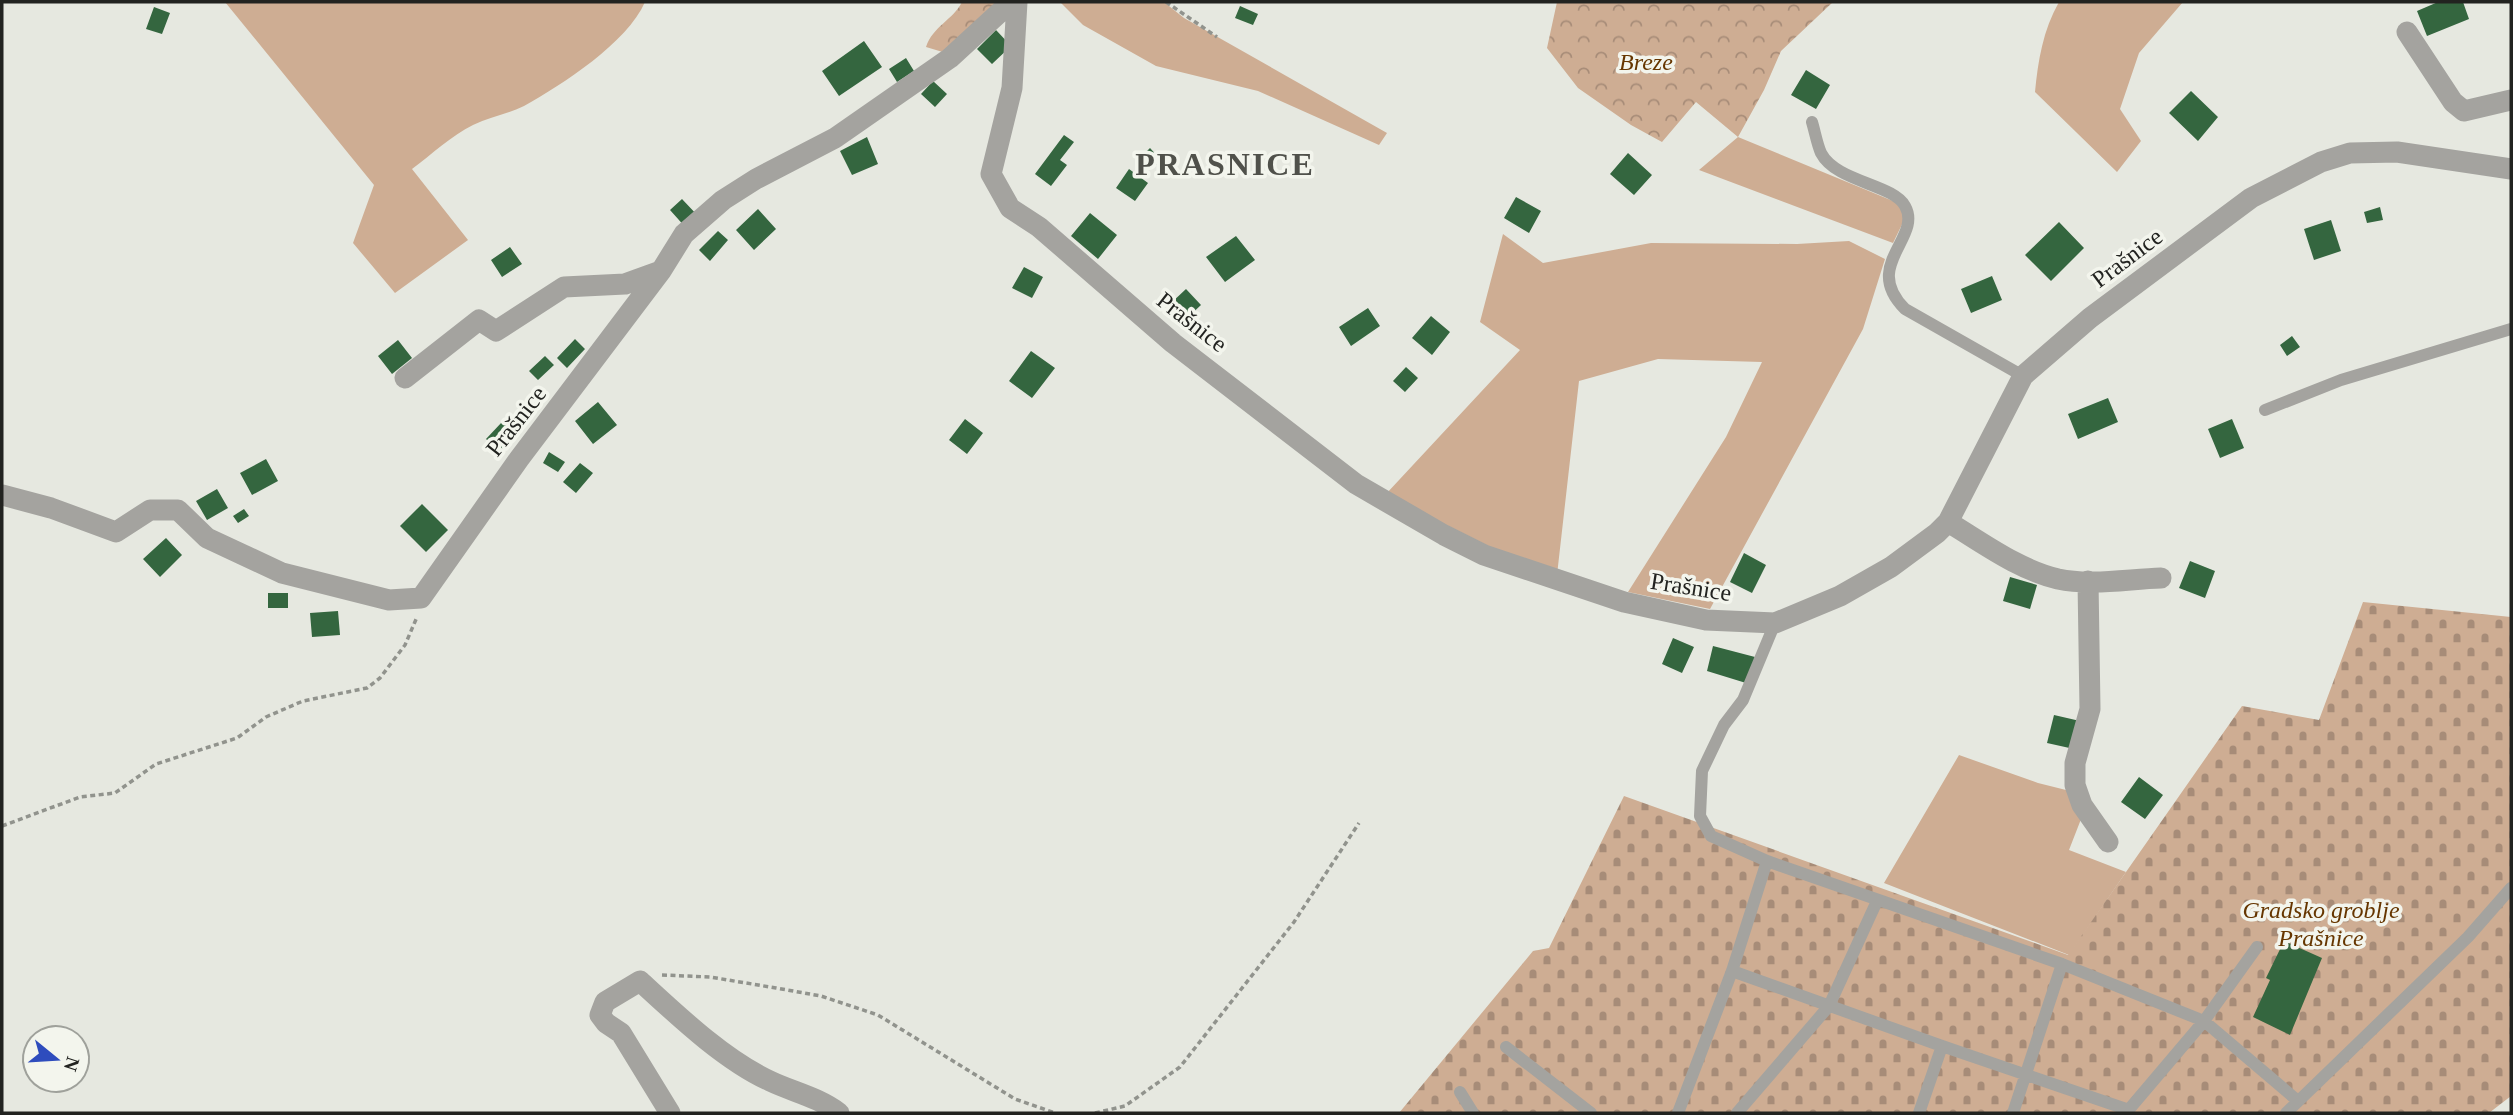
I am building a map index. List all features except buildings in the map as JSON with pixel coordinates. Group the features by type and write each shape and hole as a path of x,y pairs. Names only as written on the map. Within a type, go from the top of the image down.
{"street":[{"name":"Prašnice","path":"421,598 519,458 661,271 684,234 723,200 756,178 835,138 950,58 1011,2"},
{"name":"Prašnice","path":"1017,2 1012,88 991,174 1010,208 1039,227 1173,343 1356,484 1484,555 1624,602 1706,620 1775,623 1840,596 1891,567 1927,542 1948,522 2023,376 2090,318 2240,206 2321,162 2350,153 2397,152 2511,169"},
{"path":"2407,32 2453,102 2464,111 2511,100"},
{"path":"405,378 479,320 496,331 564,287 625,284 661,271"},
{"path":"2,495 64,512 116,532 150,510 178,510 207,538 282,573 389,600 421,598"},
{"path":"1948,522 2019,566 2060,579 2088,581 2161,578"},
{"path":"2088,581 2090,709 2075,763 2075,785 2082,805 2108,842"},
{"path":"670,1113 621,1033 606,1023 600,1015 605,1002 639,982 677,1015 740,1062 770,1081 796,1090 839,1113"}],"lane":[{"path":"1812,122 1822,155 1841,171 1868,186 1895,195 1906,207 1907,231 1891,258 1889,273 1896,301 1905,309 2023,376"},
{"path":"2264,410 2341,380 2511,329"},
{"path":"1775,623 1743,700 1724,725 1702,771 1700,816 1711,836 1767,861 2062,964 2204,1021 2298,1101"},
{"path":"1678,1113 1732,971 1767,861"},
{"path":"2286,1113 2468,937 2511,888"},
{"path":"1737,1113 1829,1006 1877,901"},
{"path":"1732,971 2127,1112 2204,1021 2257,947"},
{"path":"2013,1113 2062,964"},
{"path":"1919,1113 1942,1046"},
{"path":"1506,1047 1591,1113"},
{"path":"1460,1092 1473,1113"}],"path":[{"path":"1166,2 1217,37"},
{"path":"2,826 80,797 115,793 156,764 237,738 266,717 303,701 368,688 384,673 405,645 416,620 421,598"},
{"path":"1095,1113 1125,1106 1180,1068 1294,922 1359,823"},
{"path":"639,982 667,974 710,978 821,996 878,1015 1015,1099 1055,1113"}],"green space":[{"path":"225,2 645,2 624,32 575,74 524,106 465,129 412,169 468,240 395,293 353,243 374,185"},
{"path":"962,2 999,2 946,53 926,47 933,34 954,14"},
{"path":"1060,2 1164,2 1184,18 1387,133 1379,145 1258,91 1156,66 1083,25"},
{"name":"Breze","path":"1557,2 1833,2 1781,51 1764,90 1738,137 1696,102 1662,142 1631,125 1578,88 1547,48"},
{"path":"2059,2 2183,2 2139,53 2120,109 2141,141 2117,172 2035,92 2042,46"},
{"path":"1738,137 1910,208 1893,243 1699,170"},
{"path":"1503,234 1543,263 1651,243 1797,244 1849,241 1885,259 1863,329 1710,609 1628,592 1726,437 1762,362 1658,359 1579,381 1557,575 1485,549 1386,494 1520,350 1480,322"},
{"name":"Gradsko groblje Prašnice","path":"2363,602 2511,617 2511,1096 2489,1113 1399,1113 1533,951 1549,948 1624,796 2068,955 2242,706 2319,720"},
{"path":"1959,755 2038,783 2090,796 2069,850 2126,872 2069,955 1884,883"}],"district":[{"name":"PRASNICE","path":"1225,164"}]}
